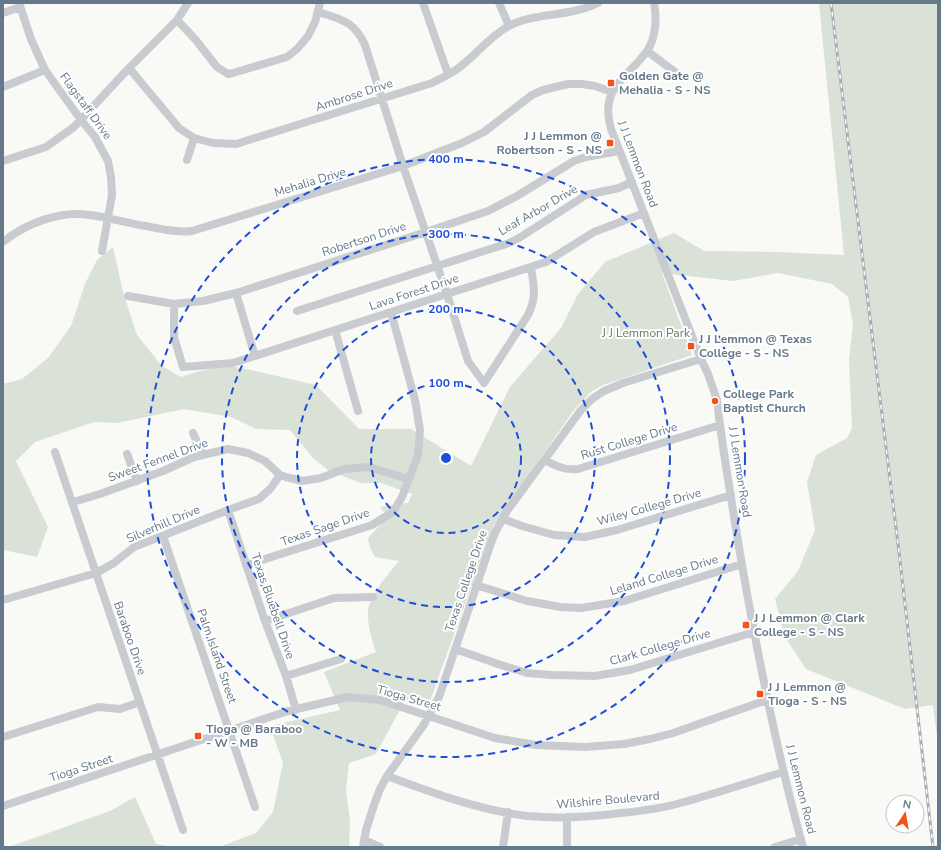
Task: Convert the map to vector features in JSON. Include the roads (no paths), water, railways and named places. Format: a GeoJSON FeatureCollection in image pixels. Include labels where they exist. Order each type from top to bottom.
{"type":"FeatureCollection","features":[{"type":"Feature","properties":{"kind":"street"},"geometry":{"type":"LineString","coordinates":[[3,161],[46,147],[74,128],[129,68],[177,20],[188,3]]}},
{"type":"Feature","properties":{"kind":"street"},"geometry":{"type":"LineString","coordinates":[[177,20],[196,39],[217,67],[228,74],[233,74],[287,57],[297,49],[308,36],[316,22],[320,3]]}},
{"type":"Feature","properties":{"kind":"street"},"geometry":{"type":"LineString","coordinates":[[423,3],[448,74]]}},
{"type":"Feature","properties":{"kind":"street"},"geometry":{"type":"LineString","coordinates":[[499,3],[509,26]]}},
{"type":"Feature","properties":{"kind":"street","name":"Ambrose Drive"},"geometry":{"type":"LineString","coordinates":[[129,68],[176,124],[194,138],[213,143],[236,144],[426,85],[461,66],[491,38],[509,26],[542,16],[576,12],[598,3]]}},
{"type":"Feature","properties":{"kind":"street"},"geometry":{"type":"LineString","coordinates":[[612,92],[619,81],[647,51],[652,42],[656,15],[654,3]]}},
{"type":"Feature","properties":{"kind":"street"},"geometry":{"type":"LineString","coordinates":[[3,13],[20,5]]}},
{"type":"Feature","properties":{"kind":"street","name":"Flagstaff Drive"},"geometry":{"type":"LineString","coordinates":[[20,5],[31,39],[45,70],[95,137],[108,161],[112,190],[102,251]]}},
{"type":"Feature","properties":{"kind":"street"},"geometry":{"type":"LineString","coordinates":[[319,12],[352,25],[359,33],[371,60],[403,166],[436,266],[447,294],[468,362],[484,382],[528,315],[533,304],[534,292],[531,267]]}},
{"type":"Feature","properties":{"kind":"street"},"geometry":{"type":"LineString","coordinates":[[647,51],[679,75]]}},
{"type":"Feature","properties":{"kind":"street"},"geometry":{"type":"LineString","coordinates":[[3,87],[45,70]]}},
{"type":"Feature","properties":{"kind":"street","name":"Mehalia Drive"},"geometry":{"type":"LineString","coordinates":[[3,242],[26,227],[58,216],[85,214],[172,231],[192,231],[403,166],[462,143],[484,132],[532,95],[543,90],[568,84],[582,84],[595,86],[612,92]]}},
{"type":"Feature","properties":{"kind":"street","name":"J J Lemmon Road"},"geometry":{"type":"LineString","coordinates":[[612,92],[608,104],[610,129],[717,400],[742,564],[767,700],[783,772],[802,843]]}},
{"type":"Feature","properties":{"kind":"street"},"geometry":{"type":"LineString","coordinates":[[187,160],[194,138]]}},
{"type":"Feature","properties":{"kind":"street","name":"Robertson Drive"},"geometry":{"type":"LineString","coordinates":[[128,296],[174,304],[203,301],[236,292],[426,232],[500,205],[574,161],[586,157],[619,152]]}},
{"type":"Feature","properties":{"kind":"street","name":"Leaf Arbor Drive"},"geometry":{"type":"LineString","coordinates":[[297,311],[520,238],[586,195],[619,188],[632,182]]}},
{"type":"Feature","properties":{"kind":"street","name":"Lava Forest Drive"},"geometry":{"type":"LineString","coordinates":[[174,304],[174,337],[183,367],[233,363],[546,262],[594,232],[644,214]]}},
{"type":"Feature","properties":{"kind":"street"},"geometry":{"type":"LineString","coordinates":[[236,292],[255,356]]}},
{"type":"Feature","properties":{"kind":"street","name":"Texas Sage Drive"},"geometry":{"type":"LineString","coordinates":[[246,565],[372,525],[393,512],[402,497],[418,455],[420,430],[415,400],[391,312]]}},
{"type":"Feature","properties":{"kind":"street"},"geometry":{"type":"LineString","coordinates":[[335,330],[358,411]]}},
{"type":"Feature","properties":{"kind":"street","name":"Texas College Drive"},"geometry":{"type":"LineString","coordinates":[[363,843],[374,805],[387,776],[416,736],[439,697],[476,585],[495,533],[503,519],[581,410],[597,395],[623,383],[701,359]]}},
{"type":"Feature","properties":{"kind":"street","name":"Rust College Drive"},"geometry":{"type":"LineString","coordinates":[[545,460],[560,468],[578,469],[720,425]]}},
{"type":"Feature","properties":{"kind":"street"},"geometry":{"type":"LineString","coordinates":[[193,434],[203,455]]}},
{"type":"Feature","properties":{"kind":"street","name":"Sweet Fennel Drive"},"geometry":{"type":"LineString","coordinates":[[73,502],[100,494],[194,457],[228,449],[248,453],[265,461],[280,474],[302,481],[321,478],[344,470],[368,467],[409,479]]}},
{"type":"Feature","properties":{"kind":"street","name":"Baraboo Drive"},"geometry":{"type":"LineString","coordinates":[[55,452],[183,830]]}},
{"type":"Feature","properties":{"kind":"street"},"geometry":{"type":"LineString","coordinates":[[127,454],[137,480]]}},
{"type":"Feature","properties":{"kind":"street","name":"Silverhill Drive"},"geometry":{"type":"LineString","coordinates":[[3,600],[96,573],[114,563],[134,547],[259,499],[271,488],[280,474]]}},
{"type":"Feature","properties":{"kind":"street","name":"Wiley College Drive"},"geometry":{"type":"LineString","coordinates":[[503,519],[554,535],[585,537],[617,530],[731,495]]}},
{"type":"Feature","properties":{"kind":"street","name":"Texas Bluebell Drive"},"geometry":{"type":"LineString","coordinates":[[228,510],[265,621],[286,676],[296,710]]}},
{"type":"Feature","properties":{"kind":"street","name":"Palm Island Street"},"geometry":{"type":"LineString","coordinates":[[164,536],[255,807]]}},
{"type":"Feature","properties":{"kind":"street","name":"Leland College Drive"},"geometry":{"type":"LineString","coordinates":[[476,585],[527,601],[561,607],[581,608],[624,601],[742,564]]}},
{"type":"Feature","properties":{"kind":"street"},"geometry":{"type":"LineString","coordinates":[[265,621],[334,598],[373,597]]}},
{"type":"Feature","properties":{"kind":"street","name":"Clark College Drive"},"geometry":{"type":"LineString","coordinates":[[454,649],[527,673],[595,676],[637,669],[754,632]]}},
{"type":"Feature","properties":{"kind":"street"},"geometry":{"type":"LineString","coordinates":[[286,676],[341,659]]}},
{"type":"Feature","properties":{"kind":"street","name":"Tioga Street"},"geometry":{"type":"LineString","coordinates":[[3,806],[296,710],[348,698],[380,700],[485,735],[510,741],[536,745],[599,747],[624,744],[673,733],[767,700]]}},
{"type":"Feature","properties":{"kind":"street"},"geometry":{"type":"LineString","coordinates":[[3,737],[98,707],[120,709],[140,702]]}},
{"type":"Feature","properties":{"kind":"street","name":"Wilshire Boulevard"},"geometry":{"type":"LineString","coordinates":[[387,776],[433,793],[472,805],[549,818],[609,814],[676,804],[783,772]]}},
{"type":"Feature","properties":{"kind":"street"},"geometry":{"type":"LineString","coordinates":[[503,847],[508,812]]}},
{"type":"Feature","properties":{"kind":"street"},"geometry":{"type":"LineString","coordinates":[[567,817],[567,847]]}},
{"type":"Feature","properties":{"kind":"street"},"geometry":{"type":"LineString","coordinates":[[363,843],[380,847]]}},
{"type":"Feature","properties":{"kind":"street"},"geometry":{"type":"LineString","coordinates":[[775,847],[802,843]]}},
{"type":"Feature","properties":{"kind":"railway"},"geometry":{"type":"LineString","coordinates":[[831,3],[899,552],[933,847]]}},
{"type":"Feature","properties":{"kind":"place","name":"Golden Gate @ Mehalia - S - NS"},"geometry":{"type":"Point","coordinates":[611,83]}},
{"type":"Feature","properties":{"kind":"place","name":"J J Lemmon @ Robertson - S - NS"},"geometry":{"type":"Point","coordinates":[610,143]}},
{"type":"Feature","properties":{"kind":"place","name":"J J Lemmon @ Texas College - S - NS"},"geometry":{"type":"Point","coordinates":[691,346]}},
{"type":"Feature","properties":{"kind":"place","name":"College Park Baptist Church"},"geometry":{"type":"Point","coordinates":[715,401]}},
{"type":"Feature","properties":{"kind":"place","name":"J J Lemmon @ Clark College - S - NS"},"geometry":{"type":"Point","coordinates":[746,625]}},
{"type":"Feature","properties":{"kind":"place","name":"J J Lemmon @ Tioga - S - NS"},"geometry":{"type":"Point","coordinates":[760,694]}},
{"type":"Feature","properties":{"kind":"place","name":"Tioga @ Baraboo - W - MB"},"geometry":{"type":"Point","coordinates":[198,736]}},
{"type":"Feature","properties":{"kind":"park label","name":"J J Lemmon Park"},"geometry":{"type":"Point","coordinates":[646,333]}}]}
